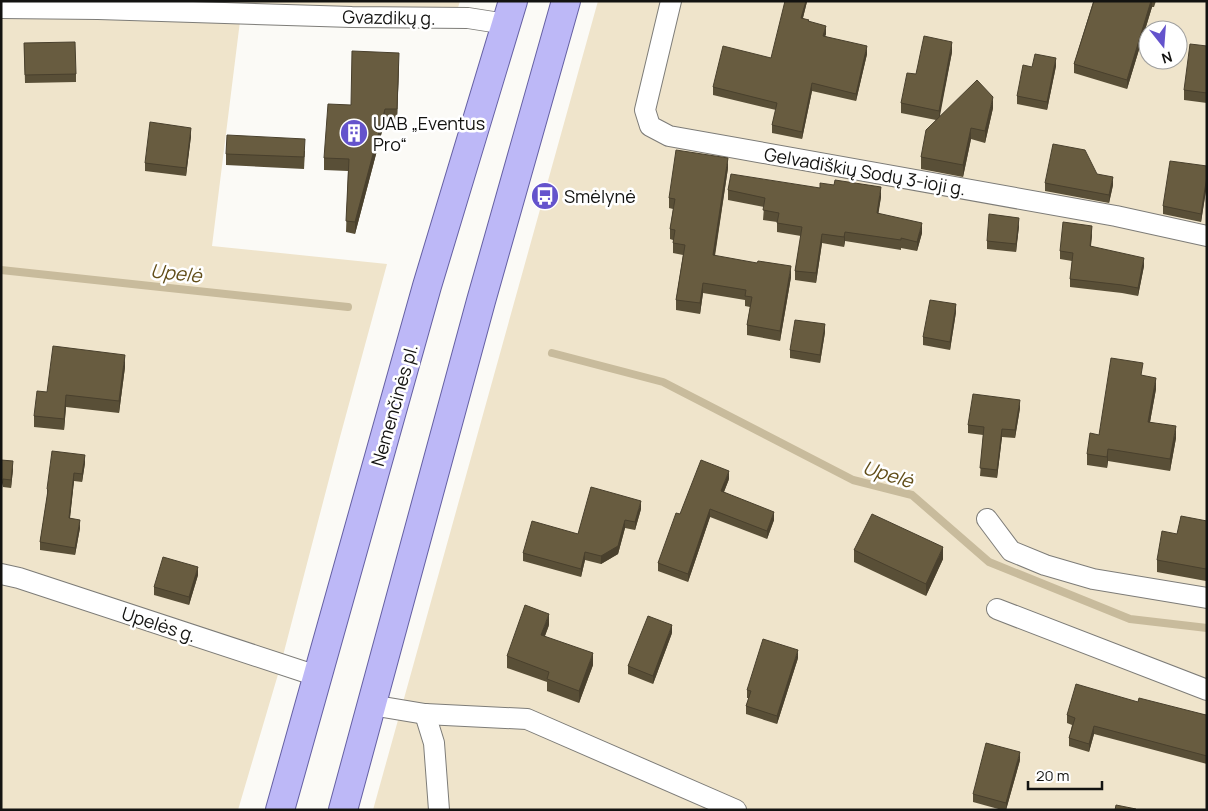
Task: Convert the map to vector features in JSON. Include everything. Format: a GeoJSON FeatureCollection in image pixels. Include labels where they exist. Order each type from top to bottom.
{"type":"FeatureCollection","features":[{"type":"Feature","properties":{"kind":"main road"},"geometry":{"type":"LineString","coordinates":[[343,810],[481,301],[566,1]]}},
{"type":"Feature","properties":{"kind":"main road","name":"Nemenčinės pl."},"geometry":{"type":"LineString","coordinates":[[280,810],[427,286],[509,12]]}},
{"type":"Feature","properties":{"kind":"street","name":"Gelvadiškių Sodų 3-ioji g."},"geometry":{"type":"LineString","coordinates":[[671,1],[644,110],[650,126],[669,136],[1116,216],[1207,236]]}},
{"type":"Feature","properties":{"kind":"street","name":"Gvazdikų g."},"geometry":{"type":"LineString","coordinates":[[1,8],[468,18],[509,12]]}},
{"type":"Feature","properties":{"kind":"street"},"geometry":{"type":"LineString","coordinates":[[987,519],[1011,550],[1045,565],[1093,579],[1207,598]]}},
{"type":"Feature","properties":{"kind":"street","name":"Upelės g."},"geometry":{"type":"LineString","coordinates":[[1,574],[28,581],[317,676]]}},
{"type":"Feature","properties":{"kind":"street"},"geometry":{"type":"LineString","coordinates":[[997,610],[1207,690]]}},
{"type":"Feature","properties":{"kind":"street"},"geometry":{"type":"LineString","coordinates":[[372,705],[425,714],[527,719],[736,810]]}},
{"type":"Feature","properties":{"kind":"street"},"geometry":{"type":"LineString","coordinates":[[425,714],[434,743],[439,810]]}},
{"type":"Feature","properties":{"kind":"shaded area"},"geometry":{"type":"Polygon","coordinates":[[[1,1],[460,1],[457,11],[242,5],[212,246],[387,264],[279,671],[238,810],[1,810],[1,1]]]}},
{"type":"Feature","properties":{"kind":"shaded area"},"geometry":{"type":"Polygon","coordinates":[[[598,1],[1207,1],[1207,810],[373,810],[598,1]]]}},
{"type":"Feature","properties":{"kind":"building"},"geometry":{"type":"Polygon","coordinates":[[[785,1],[806,1],[801,18],[826,26],[823,36],[867,46],[856,94],[812,83],[802,132],[772,125],[777,103],[713,87],[723,46],[771,58],[785,1]]]}},
{"type":"Feature","properties":{"kind":"building"},"geometry":{"type":"Polygon","coordinates":[[[1094,1],[1151,1],[1145,20],[1138,20],[1138,44],[1127,80],[1074,64],[1094,1]]]}},
{"type":"Feature","properties":{"kind":"building"},"geometry":{"type":"Polygon","coordinates":[[[924,36],[952,42],[939,111],[901,103],[907,73],[916,74],[924,36]]]}},
{"type":"Feature","properties":{"kind":"building"},"geometry":{"type":"Polygon","coordinates":[[[75,42],[76,74],[25,75],[24,43],[75,42]]]}},
{"type":"Feature","properties":{"kind":"building"},"geometry":{"type":"Polygon","coordinates":[[[1190,44],[1207,46],[1207,93],[1184,90],[1190,44]]]}},
{"type":"Feature","properties":{"kind":"building","name":"UAB „Eventus Pro“"},"geometry":{"type":"Polygon","coordinates":[[[352,51],[399,53],[397,109],[385,109],[355,222],[346,221],[349,159],[324,158],[328,104],[351,105],[352,51]]]}},
{"type":"Feature","properties":{"kind":"building"},"geometry":{"type":"Polygon","coordinates":[[[1035,54],[1056,58],[1047,102],[1017,96],[1023,65],[1032,67],[1035,54]]]}},
{"type":"Feature","properties":{"kind":"building"},"geometry":{"type":"Polygon","coordinates":[[[977,80],[993,97],[985,131],[971,128],[963,165],[921,157],[926,130],[977,80]]]}},
{"type":"Feature","properties":{"kind":"building"},"geometry":{"type":"Polygon","coordinates":[[[150,122],[191,128],[186,168],[145,163],[150,122]]]}},
{"type":"Feature","properties":{"kind":"building"},"geometry":{"type":"Polygon","coordinates":[[[227,135],[305,139],[304,157],[226,154],[227,135]]]}},
{"type":"Feature","properties":{"kind":"building"},"geometry":{"type":"Polygon","coordinates":[[[1053,144],[1085,150],[1097,174],[1113,177],[1109,195],[1045,183],[1053,144]]]}},
{"type":"Feature","properties":{"kind":"building"},"geometry":{"type":"Polygon","coordinates":[[[676,150],[728,158],[713,255],[757,263],[758,261],[791,266],[780,331],[747,325],[752,297],[745,296],[746,290],[703,283],[700,303],[676,300],[685,245],[673,243],[675,230],[670,229],[675,199],[669,198],[676,150]]]}},
{"type":"Feature","properties":{"kind":"building"},"geometry":{"type":"Polygon","coordinates":[[[1170,161],[1207,166],[1201,214],[1163,206],[1170,161]]]}},
{"type":"Feature","properties":{"kind":"building"},"geometry":{"type":"Polygon","coordinates":[[[731,174],[820,188],[820,183],[834,185],[835,180],[881,187],[877,213],[922,223],[917,242],[901,238],[901,240],[845,232],[844,237],[822,234],[816,273],[795,271],[802,227],[777,223],[779,213],[763,210],[765,198],[728,190],[731,174]]]}},
{"type":"Feature","properties":{"kind":"building"},"geometry":{"type":"Polygon","coordinates":[[[989,214],[1019,218],[1016,244],[987,241],[989,214]]]}},
{"type":"Feature","properties":{"kind":"building"},"geometry":{"type":"Polygon","coordinates":[[[1063,222],[1092,226],[1090,246],[1144,258],[1138,288],[1070,279],[1073,253],[1060,251],[1063,222]]]}},
{"type":"Feature","properties":{"kind":"building"},"geometry":{"type":"Polygon","coordinates":[[[930,300],[956,304],[950,342],[923,337],[930,300]]]}},
{"type":"Feature","properties":{"kind":"building"},"geometry":{"type":"Polygon","coordinates":[[[795,320],[825,324],[820,355],[790,350],[795,320]]]}},
{"type":"Feature","properties":{"kind":"building"},"geometry":{"type":"Polygon","coordinates":[[[53,346],[125,355],[119,401],[66,395],[64,419],[34,416],[37,391],[47,392],[53,346]]]}},
{"type":"Feature","properties":{"kind":"building"},"geometry":{"type":"Polygon","coordinates":[[[1111,358],[1143,363],[1141,375],[1156,378],[1148,422],[1176,426],[1170,459],[1108,449],[1107,457],[1087,454],[1090,433],[1099,435],[1111,358]]]}},
{"type":"Feature","properties":{"kind":"building"},"geometry":{"type":"Polygon","coordinates":[[[973,394],[1020,400],[1015,430],[1002,429],[997,470],[980,468],[984,427],[968,425],[973,394]]]}},
{"type":"Feature","properties":{"kind":"building"},"geometry":{"type":"Polygon","coordinates":[[[52,451],[85,455],[82,474],[74,473],[69,518],[80,520],[75,548],[40,542],[52,451]]]}},
{"type":"Feature","properties":{"kind":"building"},"geometry":{"type":"Polygon","coordinates":[[[1,460],[13,461],[11,480],[3,479],[1,492],[1,460]]]}},
{"type":"Feature","properties":{"kind":"building"},"geometry":{"type":"Polygon","coordinates":[[[701,460],[729,471],[721,491],[774,512],[767,531],[710,509],[688,574],[658,563],[676,513],[680,514],[701,460]]]}},
{"type":"Feature","properties":{"kind":"building"},"geometry":{"type":"Polygon","coordinates":[[[591,487],[641,501],[635,522],[625,520],[618,546],[601,556],[585,552],[581,569],[523,553],[532,521],[578,534],[591,487]]]}},
{"type":"Feature","properties":{"kind":"building"},"geometry":{"type":"Polygon","coordinates":[[[872,514],[943,547],[926,584],[854,550],[872,514]]]}},
{"type":"Feature","properties":{"kind":"building"},"geometry":{"type":"Polygon","coordinates":[[[1181,516],[1207,521],[1206,569],[1157,560],[1162,531],[1177,534],[1181,516]]]}},
{"type":"Feature","properties":{"kind":"building"},"geometry":{"type":"Polygon","coordinates":[[[163,557],[198,567],[189,597],[154,587],[163,557]]]}},
{"type":"Feature","properties":{"kind":"building"},"geometry":{"type":"Polygon","coordinates":[[[525,605],[549,614],[541,635],[593,653],[579,691],[547,679],[549,672],[507,656],[525,605]]]}},
{"type":"Feature","properties":{"kind":"building"},"geometry":{"type":"Polygon","coordinates":[[[648,616],[672,625],[653,676],[628,666],[648,616]]]}},
{"type":"Feature","properties":{"kind":"building"},"geometry":{"type":"Polygon","coordinates":[[[763,639],[798,650],[777,716],[746,706],[751,691],[747,690],[763,639]]]}},
{"type":"Feature","properties":{"kind":"building"},"geometry":{"type":"Polygon","coordinates":[[[1076,684],[1138,702],[1139,698],[1206,715],[1207,713],[1207,756],[1094,726],[1089,744],[1069,738],[1075,718],[1067,715],[1076,684]]]}},
{"type":"Feature","properties":{"kind":"building"},"geometry":{"type":"Polygon","coordinates":[[[986,743],[1020,752],[1006,803],[973,794],[986,743]]]}},
{"type":"Feature","properties":{"kind":"building"},"geometry":{"type":"Polygon","coordinates":[[[1116,805],[1136,809],[1136,810],[1115,810],[1116,805]]]}},
{"type":"Feature","properties":{"kind":"waterway","name":"Upelė"},"geometry":{"type":"LineString","coordinates":[[1,270],[348,307]]}},
{"type":"Feature","properties":{"kind":"waterway","name":"Upelė"},"geometry":{"type":"LineString","coordinates":[[552,353],[663,382],[853,480],[912,495],[989,562],[1130,619],[1207,628]]}},
{"type":"Feature","properties":{"kind":"place","name":"UAB „Eventus Pro“"},"geometry":{"type":"Point","coordinates":[354,133]}},
{"type":"Feature","properties":{"kind":"place","name":"Smėlynė"},"geometry":{"type":"Point","coordinates":[545,196]}}]}
